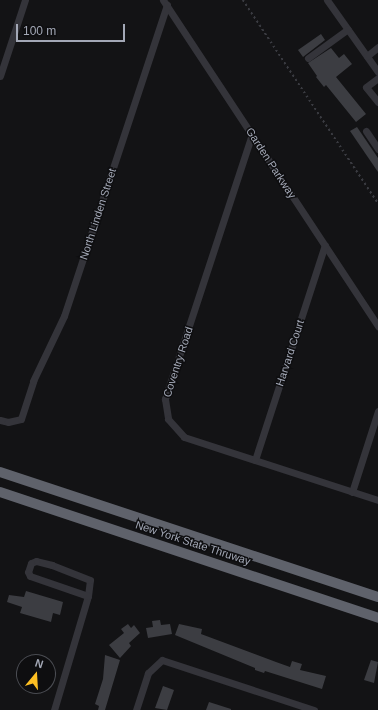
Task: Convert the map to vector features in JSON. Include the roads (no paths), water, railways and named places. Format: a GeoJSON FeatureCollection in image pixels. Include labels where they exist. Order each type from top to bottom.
{"type":"FeatureCollection","features":[{"type":"Feature","properties":{"kind":"highway","name":"New York State Thruway"},"geometry":{"type":"LineString","coordinates":[[0,472],[378,597]]}},
{"type":"Feature","properties":{"kind":"highway","name":"New York State Thruway"},"geometry":{"type":"LineString","coordinates":[[0,492],[378,618]]}},
{"type":"Feature","properties":{"kind":"street"},"geometry":{"type":"LineString","coordinates":[[0,76],[25,0]]}},
{"type":"Feature","properties":{"kind":"street"},"geometry":{"type":"LineString","coordinates":[[327,0],[378,72]]}},
{"type":"Feature","properties":{"kind":"street","name":"Garden Parkway"},"geometry":{"type":"LineString","coordinates":[[165,3],[378,326]]}},
{"type":"Feature","properties":{"kind":"street","name":"North Linden Street"},"geometry":{"type":"LineString","coordinates":[[0,420],[8,422],[20,419],[33,381],[64,316],[165,3]]}},
{"type":"Feature","properties":{"kind":"street"},"geometry":{"type":"LineString","coordinates":[[308,58],[348,29]]}},
{"type":"Feature","properties":{"kind":"street"},"geometry":{"type":"LineString","coordinates":[[367,56],[378,47]]}},
{"type":"Feature","properties":{"kind":"street"},"geometry":{"type":"LineString","coordinates":[[378,78],[366,86],[378,102]]}},
{"type":"Feature","properties":{"kind":"street"},"geometry":{"type":"LineString","coordinates":[[366,131],[378,149]]}},
{"type":"Feature","properties":{"kind":"street","name":"Coventry Road"},"geometry":{"type":"LineString","coordinates":[[252,134],[165,405],[171,426],[184,437],[378,500]]}},
{"type":"Feature","properties":{"kind":"street","name":"Harvard Court"},"geometry":{"type":"LineString","coordinates":[[255,460],[325,245]]}},
{"type":"Feature","properties":{"kind":"street"},"geometry":{"type":"LineString","coordinates":[[352,492],[378,411]]}},
{"type":"Feature","properties":{"kind":"street"},"geometry":{"type":"LineString","coordinates":[[54,710],[88,596],[90,580],[86,577],[36,561],[31,563],[28,572],[30,576],[88,596]]}},
{"type":"Feature","properties":{"kind":"street"},"geometry":{"type":"LineString","coordinates":[[136,710],[148,673],[162,660],[314,710]]}}]}
